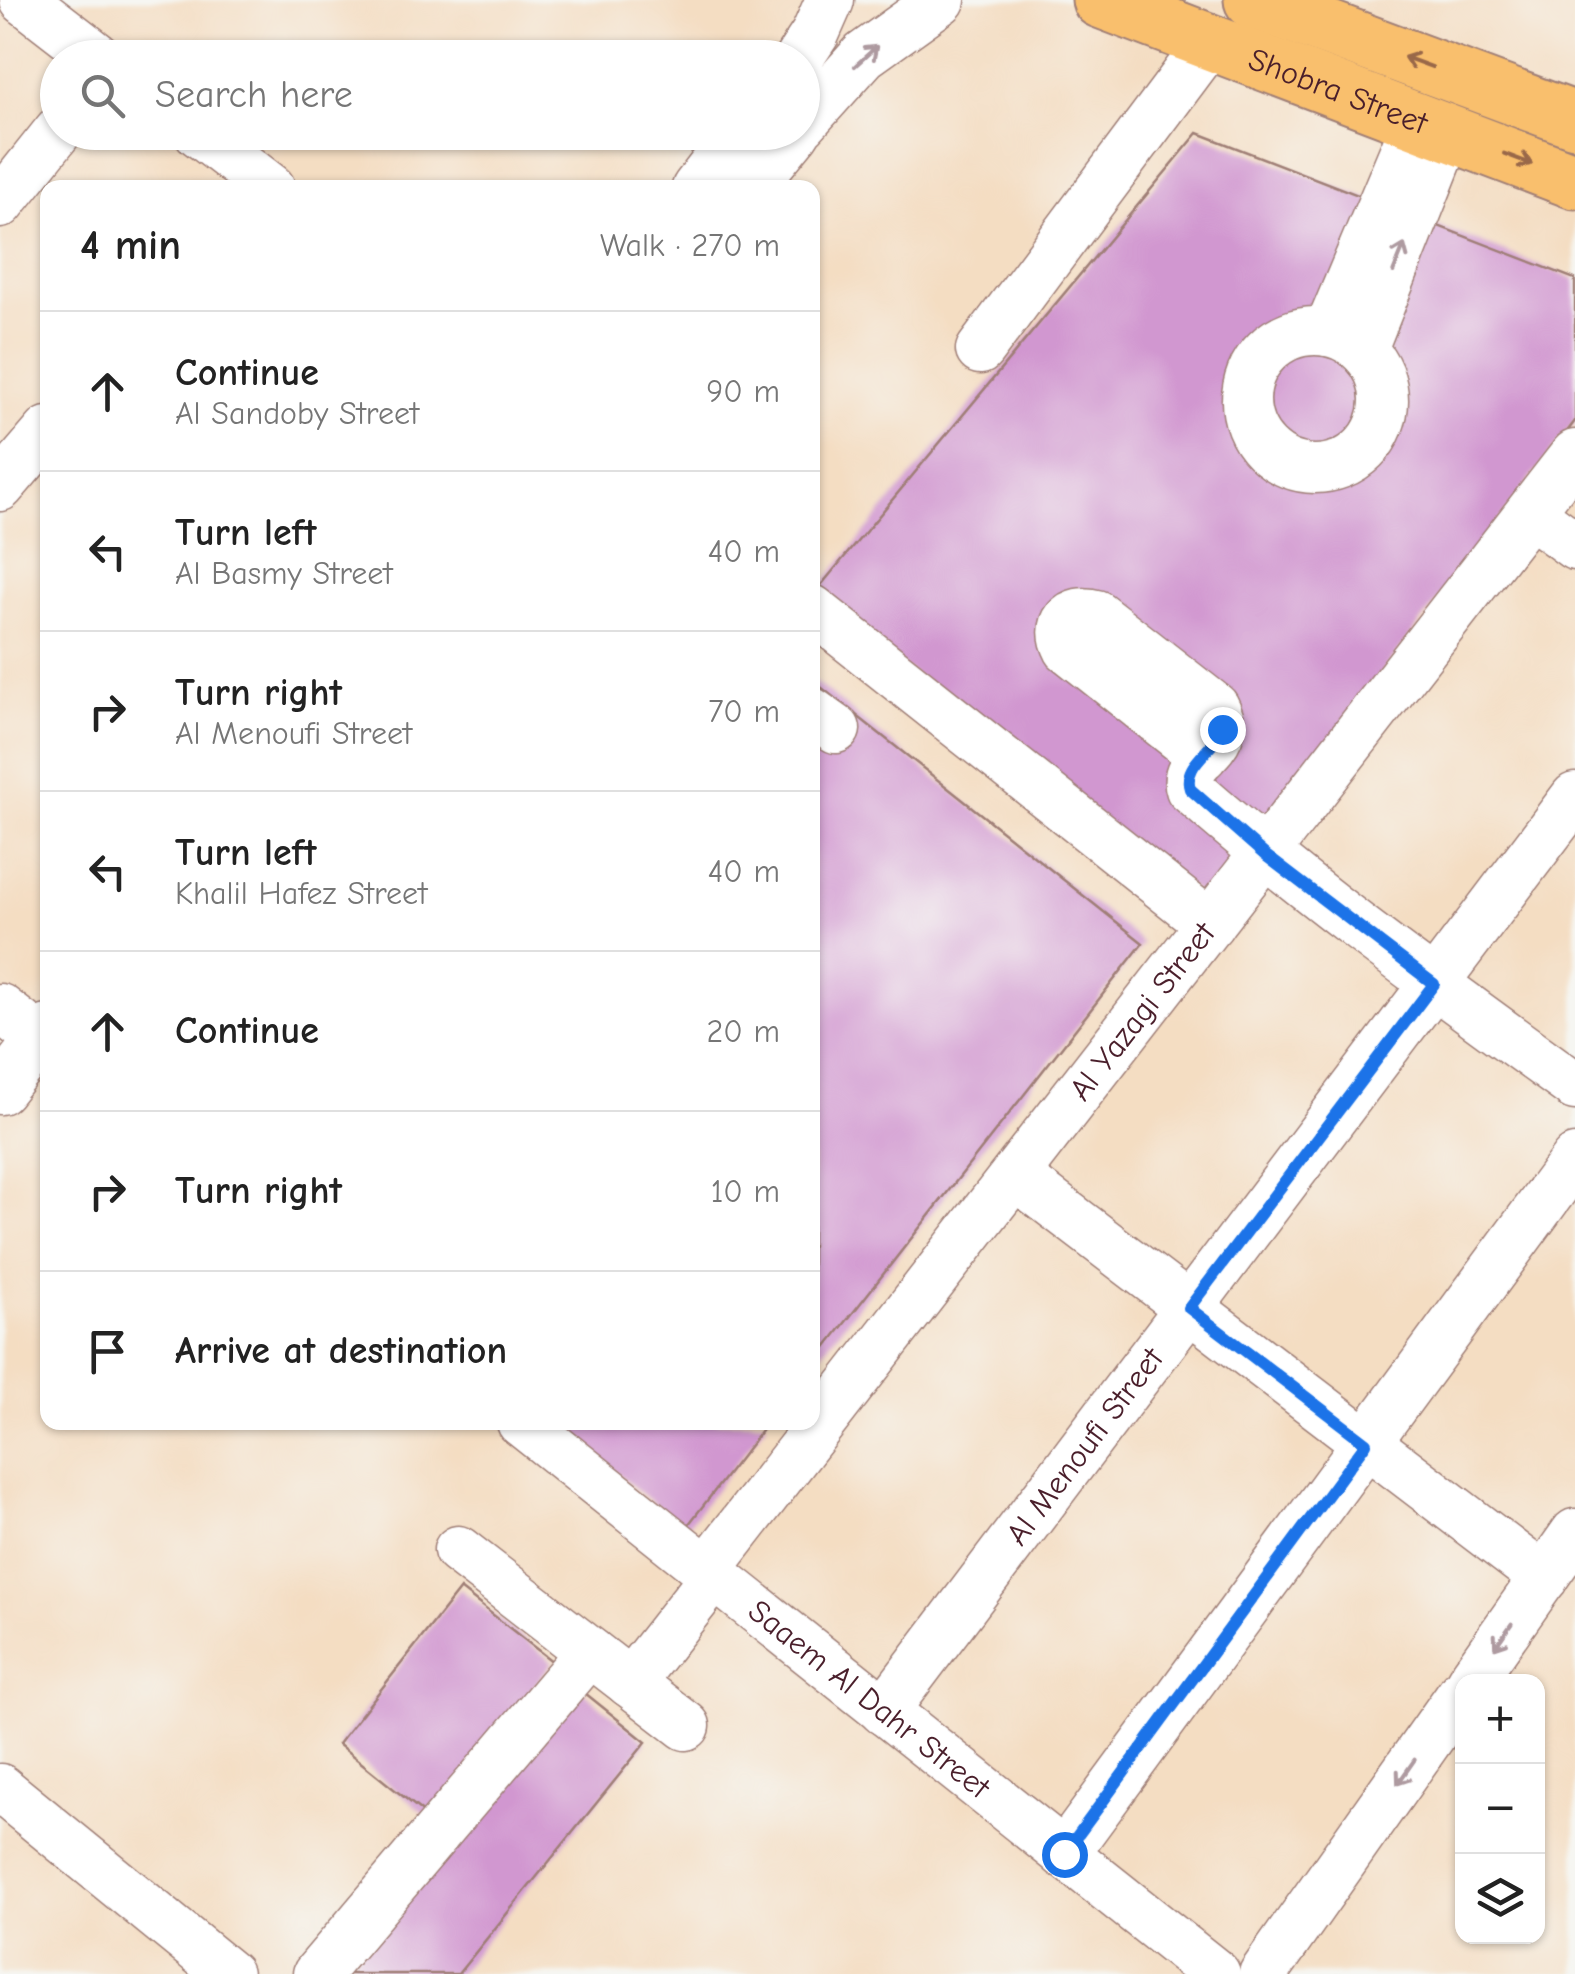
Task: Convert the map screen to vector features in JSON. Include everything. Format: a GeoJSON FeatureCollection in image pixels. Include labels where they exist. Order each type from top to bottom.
{"type":"FeatureCollection","features":[{"type":"Feature","properties":{"kind":"main road","name":"Shobra Street"},"geometry":{"type":"LineString","coordinates":[[1100,0],[1575,181]]}},
{"type":"Feature","properties":{"kind":"main road","name":"Shobra Street"},"geometry":{"type":"LineString","coordinates":[[1252,0],[1575,120]]}},
{"type":"Feature","properties":{"kind":"street"},"geometry":{"type":"LineString","coordinates":[[24,0],[75,40]]}},
{"type":"Feature","properties":{"kind":"street"},"geometry":{"type":"LineString","coordinates":[[811,40],[830,0]]}},
{"type":"Feature","properties":{"kind":"street"},"geometry":{"type":"LineString","coordinates":[[820,104],[864,55],[941,0]]}},
{"type":"Feature","properties":{"kind":"street"},"geometry":{"type":"LineString","coordinates":[[980,350],[1211,41]]}},
{"type":"Feature","properties":{"kind":"street"},"geometry":{"type":"LineString","coordinates":[[1346,341],[1433,126]]}},
{"type":"Feature","properties":{"kind":"street"},"geometry":{"type":"LineString","coordinates":[[0,204],[43,150]]}},
{"type":"Feature","properties":{"kind":"street"},"geometry":{"type":"LineString","coordinates":[[219,150],[253,180]]}},
{"type":"Feature","properties":{"kind":"street"},"geometry":{"type":"LineString","coordinates":[[702,180],[726,150]]}},
{"type":"Feature","properties":{"kind":"street"},"geometry":{"type":"LineString","coordinates":[[757,180],[781,150]]}},
{"type":"Feature","properties":{"kind":"street"},"geometry":{"type":"LineString","coordinates":[[0,487],[40,440]]}},
{"type":"Feature","properties":{"kind":"street","name":"Al Yazagi Street"},"geometry":{"type":"LineString","coordinates":[[820,1429],[1575,454]]}},
{"type":"Feature","properties":{"kind":"street"},"geometry":{"type":"LineString","coordinates":[[1530,513],[1575,546]]}},
{"type":"Feature","properties":{"kind":"street"},"geometry":{"type":"LineString","coordinates":[[820,615],[1210,924]]}},
{"type":"Feature","properties":{"kind":"street"},"geometry":{"type":"LineString","coordinates":[[1202,756],[1190,770],[1190,789],[1265,855],[1575,1086]]}},
{"type":"Feature","properties":{"kind":"street","name":"Al Menoufi Street"},"geometry":{"type":"LineString","coordinates":[[884,1710],[1575,797]]}},
{"type":"Feature","properties":{"kind":"street"},"geometry":{"type":"LineString","coordinates":[[0,1008],[40,1035]]}},
{"type":"Feature","properties":{"kind":"street"},"geometry":{"type":"LineString","coordinates":[[0,1090],[40,1044]]}},
{"type":"Feature","properties":{"kind":"street"},"geometry":{"type":"LineString","coordinates":[[1064,1854],[1575,1159]]}},
{"type":"Feature","properties":{"kind":"street"},"geometry":{"type":"LineString","coordinates":[[1015,1175],[1544,1578]]}},
{"type":"Feature","properties":{"kind":"street","name":"Saaem Al Dahr Street"},"geometry":{"type":"LineString","coordinates":[[532,1430],[1216,1974]]}},
{"type":"Feature","properties":{"kind":"street","name":"Al Yazagi Street"},"geometry":{"type":"LineString","coordinates":[[630,1683],[820,1430]]}},
{"type":"Feature","properties":{"kind":"street"},"geometry":{"type":"LineString","coordinates":[[1476,1674],[1575,1533]]}},
{"type":"Feature","properties":{"kind":"street"},"geometry":{"type":"LineString","coordinates":[[458,1550],[686,1726]]}},
{"type":"Feature","properties":{"kind":"street"},"geometry":{"type":"LineString","coordinates":[[317,1974],[590,1652]]}},
{"type":"Feature","properties":{"kind":"street"},"geometry":{"type":"LineString","coordinates":[[1263,1974],[1455,1702]]}},
{"type":"Feature","properties":{"kind":"street"},"geometry":{"type":"LineString","coordinates":[[0,1788],[228,1974]]}},
{"type":"Feature","properties":{"kind":"building"},"geometry":{"type":"Polygon","coordinates":[[[1198,133],[1575,279],[1575,421],[1208,901],[820,602],[820,586],[1198,133]]]}},
{"type":"Feature","properties":{"kind":"building"},"geometry":{"type":"Polygon","coordinates":[[[820,686],[1143,943],[820,1355],[820,686]]]}},
{"type":"Feature","properties":{"kind":"building"},"geometry":{"type":"Polygon","coordinates":[[[564,1430],[762,1430],[685,1529],[564,1430]]]}},
{"type":"Feature","properties":{"kind":"building"},"geometry":{"type":"Polygon","coordinates":[[[460,1589],[553,1662],[430,1818],[338,1744],[460,1589]]]}},
{"type":"Feature","properties":{"kind":"building"},"geometry":{"type":"Polygon","coordinates":[[[575,1685],[646,1742],[458,1974],[342,1974],[575,1685]]]}},
{"type":"Feature","properties":{"kind":"route"},"geometry":{"type":"LineString","coordinates":[[1064,1854],[1366,1443],[1189,1308],[1434,984],[1265,855],[1190,789],[1190,770],[1222,729]]}}]}
